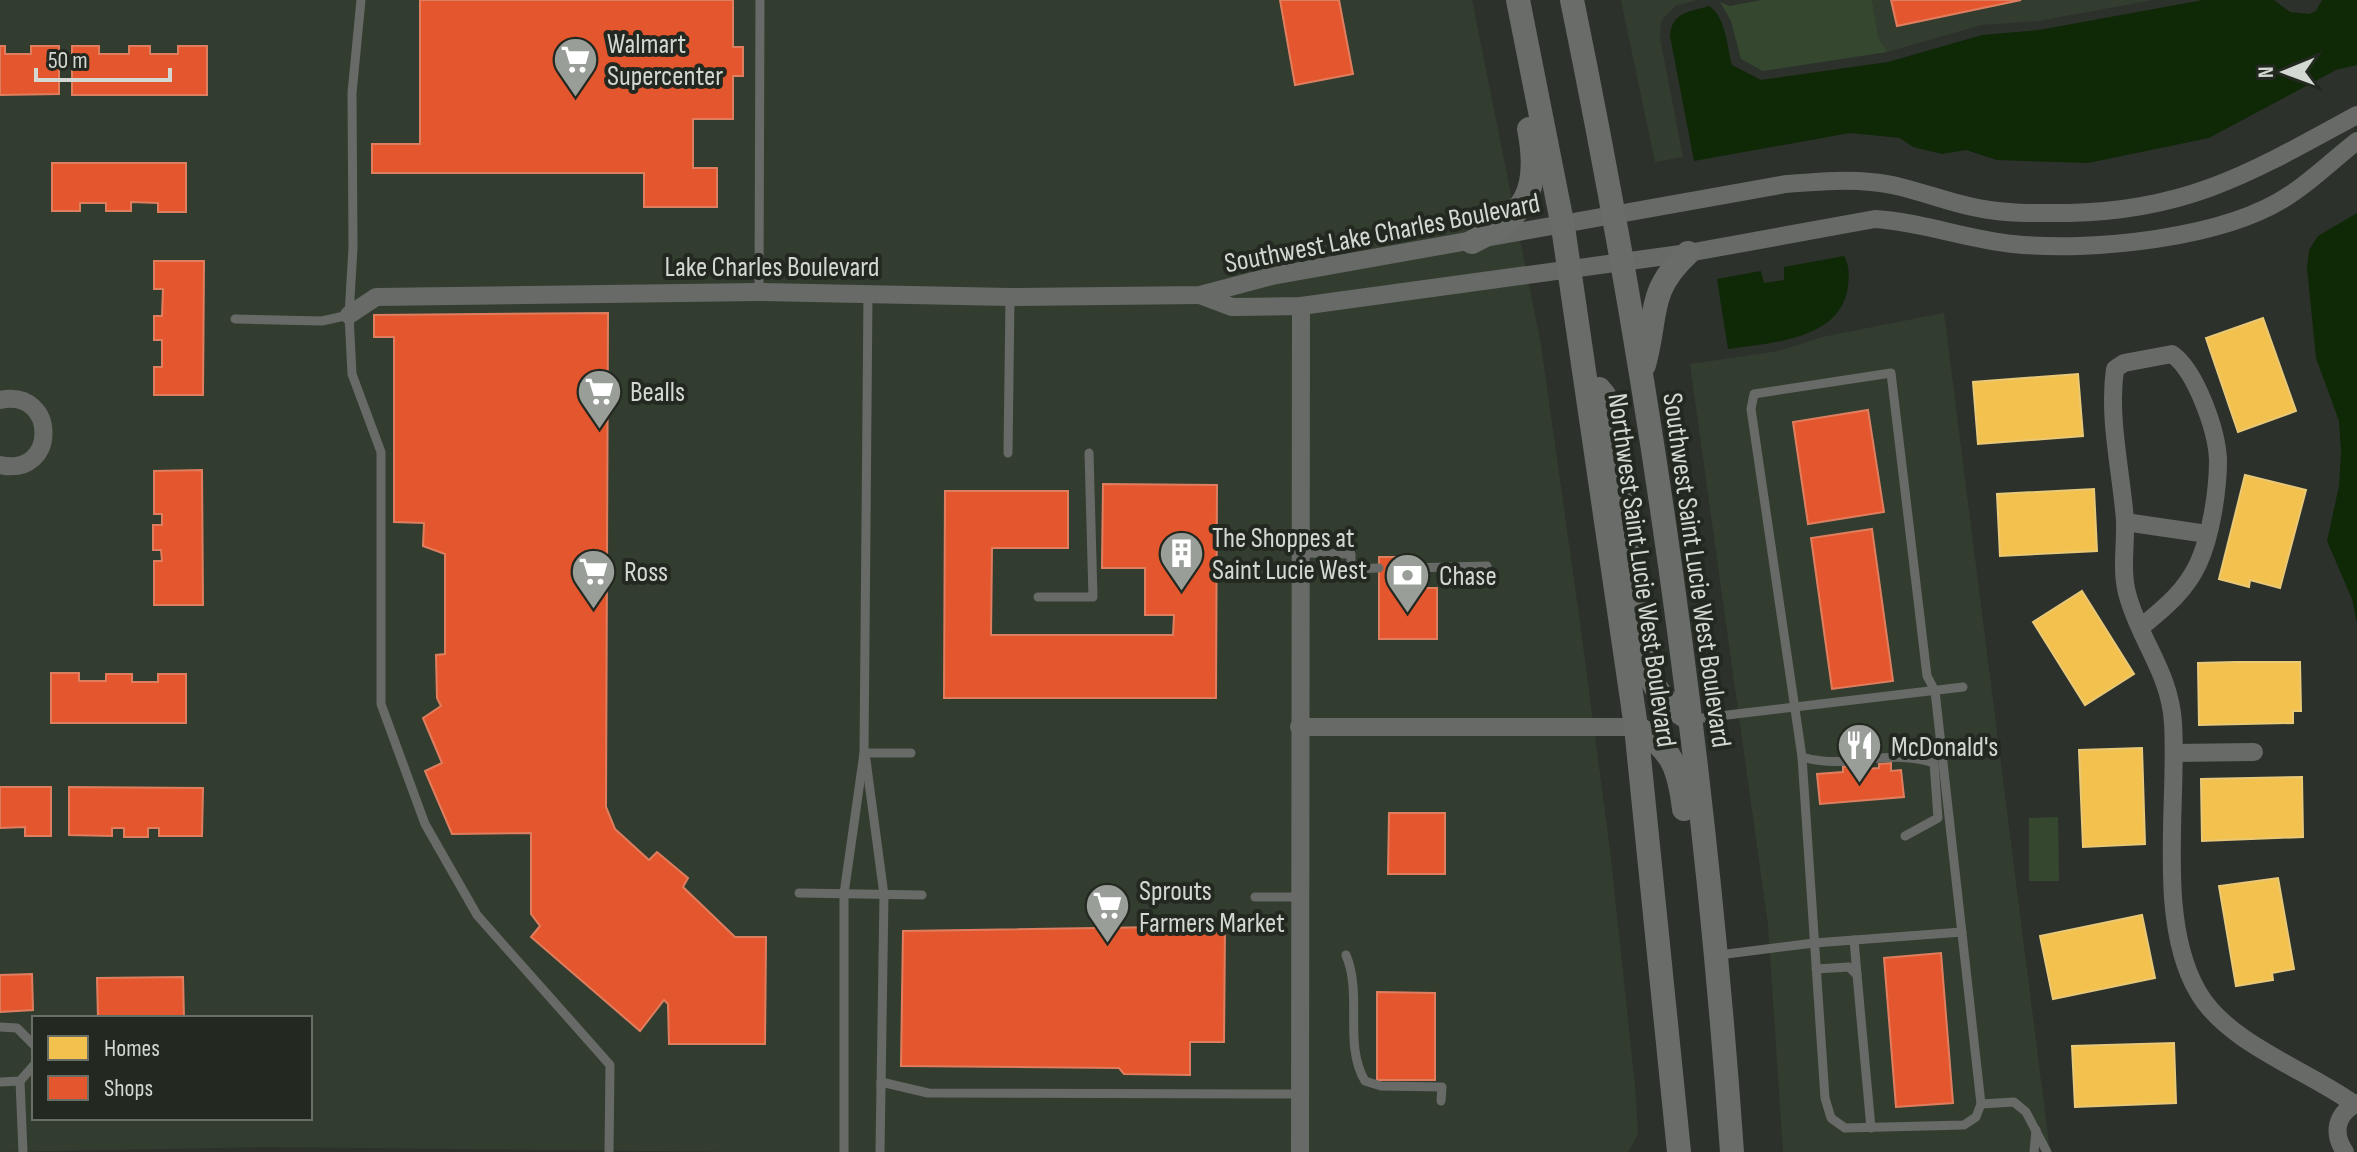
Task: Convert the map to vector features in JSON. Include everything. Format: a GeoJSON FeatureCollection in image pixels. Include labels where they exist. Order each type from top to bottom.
{"type":"FeatureCollection","features":[{"type":"Feature","properties":{"kind":"main road","name":"Northwest Saint Lucie West Boulevard"},"geometry":{"type":"LineString","coordinates":[[1515,0],[1570,269],[1636,727],[1679,1152]]}},
{"type":"Feature","properties":{"kind":"main road"},"geometry":{"type":"LineString","coordinates":[[1472,242],[1500,229],[1519,213],[1532,172],[1533,145],[1512,34],[1515,0]]}},
{"type":"Feature","properties":{"kind":"main road","name":"Southwest Saint Lucie West Boulevard"},"geometry":{"type":"LineString","coordinates":[[1572,0],[1623,263],[1690,719],[1732,1152]]}},
{"type":"Feature","properties":{"kind":"main road"},"geometry":{"type":"LineString","coordinates":[[1641,379],[1656,295],[1666,273],[1688,253]]}},
{"type":"Feature","properties":{"kind":"main road"},"geometry":{"type":"LineString","coordinates":[[1585,372],[1604,395],[1649,680],[1662,700],[1690,719]]}},
{"type":"Feature","properties":{"kind":"main road"},"geometry":{"type":"LineString","coordinates":[[1636,727],[1660,742],[1677,769],[1708,1036],[1726,1071]]}},
{"type":"Feature","properties":{"kind":"street","name":"Southwest Lake Charles Boulevard"},"geometry":{"type":"LineString","coordinates":[[1200,295],[1272,276],[1563,227],[1786,184],[1873,182],[1983,209],[2030,213],[2139,209],[2187,198],[2254,170],[2357,115]]}},
{"type":"Feature","properties":{"kind":"street","name":"Southwest Lake Charles Boulevard"},"geometry":{"type":"LineString","coordinates":[[1200,295],[1232,307],[1301,306],[1623,263],[1875,219],[1904,221],[2012,244],[2061,247],[2194,232],[2234,220],[2289,196],[2357,141]]}},
{"type":"Feature","properties":{"kind":"street","name":"Lake Charles Boulevard"},"geometry":{"type":"LineString","coordinates":[[349,315],[376,297],[759,292],[1010,297],[1200,295]]}},
{"type":"Feature","properties":{"kind":"street"},"geometry":{"type":"LineString","coordinates":[[1300,1152],[1301,306]]}},
{"type":"Feature","properties":{"kind":"street"},"geometry":{"type":"LineString","coordinates":[[2140,628],[2175,600],[2198,564],[2207,534],[2218,458],[2203,400],[2183,362],[2172,354],[2124,363],[2115,369],[2112,391],[2125,522],[2126,591],[2140,628],[2155,654],[2170,694],[2174,753],[2175,908],[2183,963],[2199,994],[2217,1019],[2356,1104],[2341,1116],[2337,1133],[2327,1152]]}},
{"type":"Feature","properties":{"kind":"street"},"geometry":{"type":"LineString","coordinates":[[0,400],[18,399],[31,406],[42,419],[44,431],[41,448],[30,461],[19,466],[0,465]]}},
{"type":"Feature","properties":{"kind":"street"},"geometry":{"type":"LineString","coordinates":[[2125,522],[2207,534]]}},
{"type":"Feature","properties":{"kind":"street"},"geometry":{"type":"LineString","coordinates":[[1299,727],[1636,727]]}},
{"type":"Feature","properties":{"kind":"street"},"geometry":{"type":"LineString","coordinates":[[2174,753],[2254,752]]}},
{"type":"Feature","properties":{"kind":"street"},"geometry":{"type":"LineString","coordinates":[[2337,1133],[2345,1152]]}},
{"type":"Feature","properties":{"kind":"lane"},"geometry":{"type":"LineString","coordinates":[[361,0],[352,93],[353,248],[349,315],[352,374],[381,452],[381,704],[425,824],[477,915],[610,1065],[609,1152]]}},
{"type":"Feature","properties":{"kind":"lane"},"geometry":{"type":"LineString","coordinates":[[759,292],[760,0]]}},
{"type":"Feature","properties":{"kind":"lane"},"geometry":{"type":"LineString","coordinates":[[844,1152],[844,894],[864,753],[868,293]]}},
{"type":"Feature","properties":{"kind":"lane"},"geometry":{"type":"LineString","coordinates":[[1008,453],[1010,297]]}},
{"type":"Feature","properties":{"kind":"lane"},"geometry":{"type":"LineString","coordinates":[[235,319],[322,321],[349,315]]}},
{"type":"Feature","properties":{"kind":"lane"},"geometry":{"type":"LineString","coordinates":[[1891,373],[1927,676],[1935,691],[1981,1104],[1976,1117],[1964,1125],[1845,1128],[1831,1118],[1825,1098],[1802,757],[1796,709],[1751,409],[1754,394],[1891,373]]}},
{"type":"Feature","properties":{"kind":"lane"},"geometry":{"type":"LineString","coordinates":[[1038,597],[1093,597],[1089,453]]}},
{"type":"Feature","properties":{"kind":"lane"},"geometry":{"type":"LineString","coordinates":[[1300,553],[1351,554],[1351,569],[1379,568]]}},
{"type":"Feature","properties":{"kind":"lane"},"geometry":{"type":"LineString","coordinates":[[1410,568],[1487,566]]}},
{"type":"Feature","properties":{"kind":"lane"},"geometry":{"type":"LineString","coordinates":[[1690,719],[1796,709],[1963,687]]}},
{"type":"Feature","properties":{"kind":"lane"},"geometry":{"type":"LineString","coordinates":[[864,753],[911,753]]}},
{"type":"Feature","properties":{"kind":"lane"},"geometry":{"type":"LineString","coordinates":[[864,753],[873,792],[884,895],[880,1152]]}},
{"type":"Feature","properties":{"kind":"lane"},"geometry":{"type":"LineString","coordinates":[[1802,757],[1827,764],[1907,754],[1934,763],[1938,818],[1905,836]]}},
{"type":"Feature","properties":{"kind":"lane"},"geometry":{"type":"LineString","coordinates":[[799,893],[922,895]]}},
{"type":"Feature","properties":{"kind":"lane"},"geometry":{"type":"LineString","coordinates":[[1255,897],[1299,897]]}},
{"type":"Feature","properties":{"kind":"lane"},"geometry":{"type":"LineString","coordinates":[[1714,955],[1814,943],[1962,932]]}},
{"type":"Feature","properties":{"kind":"lane"},"geometry":{"type":"LineString","coordinates":[[1854,940],[1871,1128]]}},
{"type":"Feature","properties":{"kind":"lane"},"geometry":{"type":"LineString","coordinates":[[1346,955],[1354,974],[1356,1066],[1365,1081],[1381,1086],[1442,1087],[1441,1101]]}},
{"type":"Feature","properties":{"kind":"lane"},"geometry":{"type":"LineString","coordinates":[[1816,969],[1849,967],[1857,975]]}},
{"type":"Feature","properties":{"kind":"lane"},"geometry":{"type":"LineString","coordinates":[[0,1027],[17,1028],[32,1043]]}},
{"type":"Feature","properties":{"kind":"lane"},"geometry":{"type":"LineString","coordinates":[[23,1152],[20,1081],[32,1067]]}},
{"type":"Feature","properties":{"kind":"lane"},"geometry":{"type":"LineString","coordinates":[[0,1082],[20,1081]]}},
{"type":"Feature","properties":{"kind":"lane"},"geometry":{"type":"LineString","coordinates":[[881,1084],[928,1093],[1299,1094]]}},
{"type":"Feature","properties":{"kind":"lane"},"geometry":{"type":"LineString","coordinates":[[1981,1104],[2014,1102],[2036,1127],[2047,1152]]}},
{"type":"Feature","properties":{"kind":"lane"},"geometry":{"type":"LineString","coordinates":[[2034,1152],[2036,1127]]}},
{"type":"Feature","properties":{"kind":"shaded area"},"geometry":{"type":"Polygon","coordinates":[[[0,0],[1472,0],[1541,345],[1580,623],[1610,850],[1635,1086],[1638,1134],[1628,1152],[739,1152],[263,1147],[0,1152],[0,0]]]}},
{"type":"Feature","properties":{"kind":"shaded area"},"geometry":{"type":"Polygon","coordinates":[[[1621,0],[1697,0],[1675,6],[1661,21],[1660,38],[1683,157],[1655,162],[1621,0]]]}},
{"type":"Feature","properties":{"kind":"shaded area"},"geometry":{"type":"Polygon","coordinates":[[[1761,0],[1872,0],[1878,37],[1887,52],[1763,71],[1741,59],[1731,21],[1720,2],[1730,6],[1761,0]]]}},
{"type":"Feature","properties":{"kind":"shaded area"},"geometry":{"type":"Polygon","coordinates":[[[1872,0],[2153,0],[2038,21],[1981,25],[1887,52],[1878,37],[1872,0]]]}},
{"type":"Feature","properties":{"kind":"shaded area"},"geometry":{"type":"Polygon","coordinates":[[[2203,0],[2274,0],[2290,12],[2309,14],[2316,11],[2322,0],[2357,0],[2357,65],[2336,70],[2209,138],[2088,163],[1997,160],[1966,150],[1942,154],[1913,147],[1900,138],[1850,133],[1694,161],[1670,36],[1678,18],[1709,6],[1719,17],[1732,65],[1761,80],[1888,62],[1982,35],[2039,30],[2203,0]]]}},
{"type":"Feature","properties":{"kind":"shaded area"},"geometry":{"type":"Polygon","coordinates":[[[2357,213],[2357,623],[2352,599],[2327,541],[2339,486],[2339,421],[2316,358],[2307,268],[2309,250],[2318,236],[2357,213]]]}},
{"type":"Feature","properties":{"kind":"shaded area"},"geometry":{"type":"Polygon","coordinates":[[[1844,256],[1849,271],[1848,287],[1843,305],[1832,318],[1801,336],[1728,349],[1717,279],[1761,271],[1764,283],[1784,280],[1784,267],[1844,256]]]}},
{"type":"Feature","properties":{"kind":"shaded area"},"geometry":{"type":"Polygon","coordinates":[[[1944,313],[2050,1152],[1783,1152],[1768,925],[1690,364],[1779,351],[1822,337],[1944,313]]]}},
{"type":"Feature","properties":{"kind":"shaded area"},"geometry":{"type":"Polygon","coordinates":[[[2058,817],[2059,881],[2029,881],[2029,818],[2058,817]]]}},
{"type":"Feature","properties":{"kind":"building: Homes"},"geometry":{"type":"Polygon","coordinates":[[[2263,318],[2296,411],[2238,432],[2206,338],[2263,318]]]}},
{"type":"Feature","properties":{"kind":"building: Homes"},"geometry":{"type":"Polygon","coordinates":[[[2078,374],[2083,436],[1978,444],[1973,382],[2078,374]]]}},
{"type":"Feature","properties":{"kind":"building: Homes"},"geometry":{"type":"Polygon","coordinates":[[[2245,475],[2306,490],[2280,588],[2250,580],[2249,587],[2219,579],[2245,475]]]}},
{"type":"Feature","properties":{"kind":"building: Homes"},"geometry":{"type":"Polygon","coordinates":[[[2094,489],[2097,551],[2000,556],[1997,494],[2094,489]]]}},
{"type":"Feature","properties":{"kind":"building: Homes"},"geometry":{"type":"Polygon","coordinates":[[[2082,591],[2134,674],[2085,705],[2033,622],[2082,591]]]}},
{"type":"Feature","properties":{"kind":"building: Homes"},"geometry":{"type":"Polygon","coordinates":[[[2300,662],[2301,711],[2293,711],[2293,723],[2199,725],[2198,663],[2300,662]]]}},
{"type":"Feature","properties":{"kind":"building: Homes"},"geometry":{"type":"Polygon","coordinates":[[[2142,748],[2145,844],[2083,847],[2079,750],[2142,748]]]}},
{"type":"Feature","properties":{"kind":"building: Homes"},"geometry":{"type":"Polygon","coordinates":[[[2302,777],[2303,837],[2202,841],[2201,779],[2302,777]]]}},
{"type":"Feature","properties":{"kind":"building: Homes"},"geometry":{"type":"Polygon","coordinates":[[[2278,878],[2294,969],[2272,973],[2273,980],[2236,986],[2219,886],[2278,878]]]}},
{"type":"Feature","properties":{"kind":"building: Homes"},"geometry":{"type":"Polygon","coordinates":[[[2142,915],[2155,978],[2053,999],[2040,936],[2142,915]]]}},
{"type":"Feature","properties":{"kind":"building: Homes"},"geometry":{"type":"Polygon","coordinates":[[[2174,1043],[2176,1103],[2075,1107],[2072,1046],[2174,1043]]]}},
{"type":"Feature","properties":{"kind":"building: Shops","name":"Walmart Supercenter"},"geometry":{"type":"Polygon","coordinates":[[[420,0],[733,0],[733,47],[743,47],[743,76],[733,76],[733,119],[693,119],[693,168],[717,168],[717,207],[644,207],[644,173],[372,173],[372,144],[420,144],[420,0]]]}},
{"type":"Feature","properties":{"kind":"building: Shops"},"geometry":{"type":"Polygon","coordinates":[[[1280,0],[1339,0],[1353,74],[1295,85],[1280,0]]]}},
{"type":"Feature","properties":{"kind":"building: Shops"},"geometry":{"type":"Polygon","coordinates":[[[1891,0],[2021,0],[1897,26],[1891,0]]]}},
{"type":"Feature","properties":{"kind":"building: Shops"},"geometry":{"type":"Polygon","coordinates":[[[0,46],[5,46],[5,54],[31,54],[31,46],[59,46],[59,94],[0,95],[0,46]]]}},
{"type":"Feature","properties":{"kind":"building: Shops"},"geometry":{"type":"Polygon","coordinates":[[[72,46],[99,46],[99,54],[129,54],[129,46],[150,46],[150,54],[178,54],[178,46],[207,46],[207,95],[72,95],[72,46]]]}},
{"type":"Feature","properties":{"kind":"building: Shops"},"geometry":{"type":"Polygon","coordinates":[[[52,163],[186,163],[186,212],[158,212],[158,203],[131,202],[131,211],[106,211],[106,203],[80,203],[80,211],[52,211],[52,163]]]}},
{"type":"Feature","properties":{"kind":"building: Shops"},"geometry":{"type":"Polygon","coordinates":[[[154,261],[204,261],[203,395],[154,395],[154,367],[162,367],[162,340],[154,340],[154,316],[162,316],[163,289],[154,289],[154,261]]]}},
{"type":"Feature","properties":{"kind":"building: Shops"},"geometry":{"type":"Polygon","coordinates":[[[608,313],[606,807],[615,829],[649,860],[657,852],[688,878],[683,887],[735,937],[766,937],[765,1044],[669,1044],[668,1004],[664,1000],[640,1031],[531,937],[540,926],[531,914],[531,833],[452,834],[425,771],[442,763],[423,718],[441,706],[437,698],[436,655],[445,654],[445,554],[423,546],[424,523],[394,522],[394,337],[374,337],[374,315],[608,313]]]}},
{"type":"Feature","properties":{"kind":"building: Shops"},"geometry":{"type":"Polygon","coordinates":[[[1868,410],[1884,512],[1808,524],[1793,422],[1868,410]]]}},
{"type":"Feature","properties":{"kind":"building: Shops"},"geometry":{"type":"Polygon","coordinates":[[[202,470],[203,605],[154,605],[154,561],[162,561],[161,550],[153,550],[153,525],[162,525],[162,514],[154,514],[154,471],[202,470]]]}},
{"type":"Feature","properties":{"kind":"building: Shops","name":"The Shoppes at Saint Lucie West"},"geometry":{"type":"Polygon","coordinates":[[[1103,484],[1217,485],[1216,698],[944,698],[945,491],[1068,491],[1068,548],[992,548],[991,635],[1173,635],[1174,615],[1145,615],[1145,568],[1102,568],[1103,484]]]}},
{"type":"Feature","properties":{"kind":"building: Shops"},"geometry":{"type":"Polygon","coordinates":[[[1872,529],[1893,681],[1832,689],[1811,538],[1872,529]]]}},
{"type":"Feature","properties":{"kind":"building: Shops","name":"Chase"},"geometry":{"type":"Polygon","coordinates":[[[1379,557],[1410,557],[1410,588],[1437,588],[1437,639],[1379,639],[1379,557]]]}},
{"type":"Feature","properties":{"kind":"building: Shops"},"geometry":{"type":"Polygon","coordinates":[[[51,673],[79,673],[79,681],[106,681],[106,674],[132,674],[132,682],[158,682],[158,674],[186,674],[186,723],[51,723],[51,673]]]}},
{"type":"Feature","properties":{"kind":"building: Shops","name":"McDonald's"},"geometry":{"type":"Polygon","coordinates":[[[1891,763],[1891,771],[1901,770],[1904,797],[1820,804],[1817,774],[1843,772],[1843,767],[1852,766],[1852,770],[1879,768],[1879,764],[1891,763]]]}},
{"type":"Feature","properties":{"kind":"building: Shops"},"geometry":{"type":"Polygon","coordinates":[[[0,787],[51,787],[51,836],[25,836],[25,827],[0,828],[0,787]]]}},
{"type":"Feature","properties":{"kind":"building: Shops"},"geometry":{"type":"Polygon","coordinates":[[[69,787],[203,788],[202,836],[159,836],[159,828],[148,828],[148,837],[124,837],[124,828],[112,828],[112,836],[69,835],[69,787]]]}},
{"type":"Feature","properties":{"kind":"building: Shops"},"geometry":{"type":"Polygon","coordinates":[[[1389,813],[1445,813],[1445,874],[1388,874],[1389,813]]]}},
{"type":"Feature","properties":{"kind":"building: Shops"},"geometry":{"type":"Polygon","coordinates":[[[1225,926],[1224,1042],[1190,1042],[1190,1075],[1124,1074],[1119,1068],[901,1066],[903,931],[1225,926]]]}},
{"type":"Feature","properties":{"kind":"building: Shops"},"geometry":{"type":"Polygon","coordinates":[[[1941,953],[1953,1103],[1896,1107],[1884,958],[1941,953]]]}},
{"type":"Feature","properties":{"kind":"building: Shops"},"geometry":{"type":"Polygon","coordinates":[[[32,974],[33,1010],[0,1012],[0,975],[32,974]]]}},
{"type":"Feature","properties":{"kind":"building: Shops"},"geometry":{"type":"Polygon","coordinates":[[[183,977],[184,1016],[98,1016],[97,978],[183,977]]]}},
{"type":"Feature","properties":{"kind":"building: Shops"},"geometry":{"type":"Polygon","coordinates":[[[1377,992],[1435,993],[1435,1080],[1377,1080],[1377,992]]]}},
{"type":"Feature","properties":{"kind":"place","name":"Walmart Supercenter"},"geometry":{"type":"Point","coordinates":[576,98]}},
{"type":"Feature","properties":{"kind":"place","name":"Bealls"},"geometry":{"type":"Point","coordinates":[599,430]}},
{"type":"Feature","properties":{"kind":"place","name":"The Shoppes at Saint Lucie West"},"geometry":{"type":"Point","coordinates":[1181,592]}},
{"type":"Feature","properties":{"kind":"place","name":"Ross"},"geometry":{"type":"Point","coordinates":[593,610]}},
{"type":"Feature","properties":{"kind":"place","name":"Chase"},"geometry":{"type":"Point","coordinates":[1408,614]}},
{"type":"Feature","properties":{"kind":"place","name":"McDonald's"},"geometry":{"type":"Point","coordinates":[1860,785]}},
{"type":"Feature","properties":{"kind":"place","name":"Sprouts Farmers Market"},"geometry":{"type":"Point","coordinates":[1108,945]}}]}
